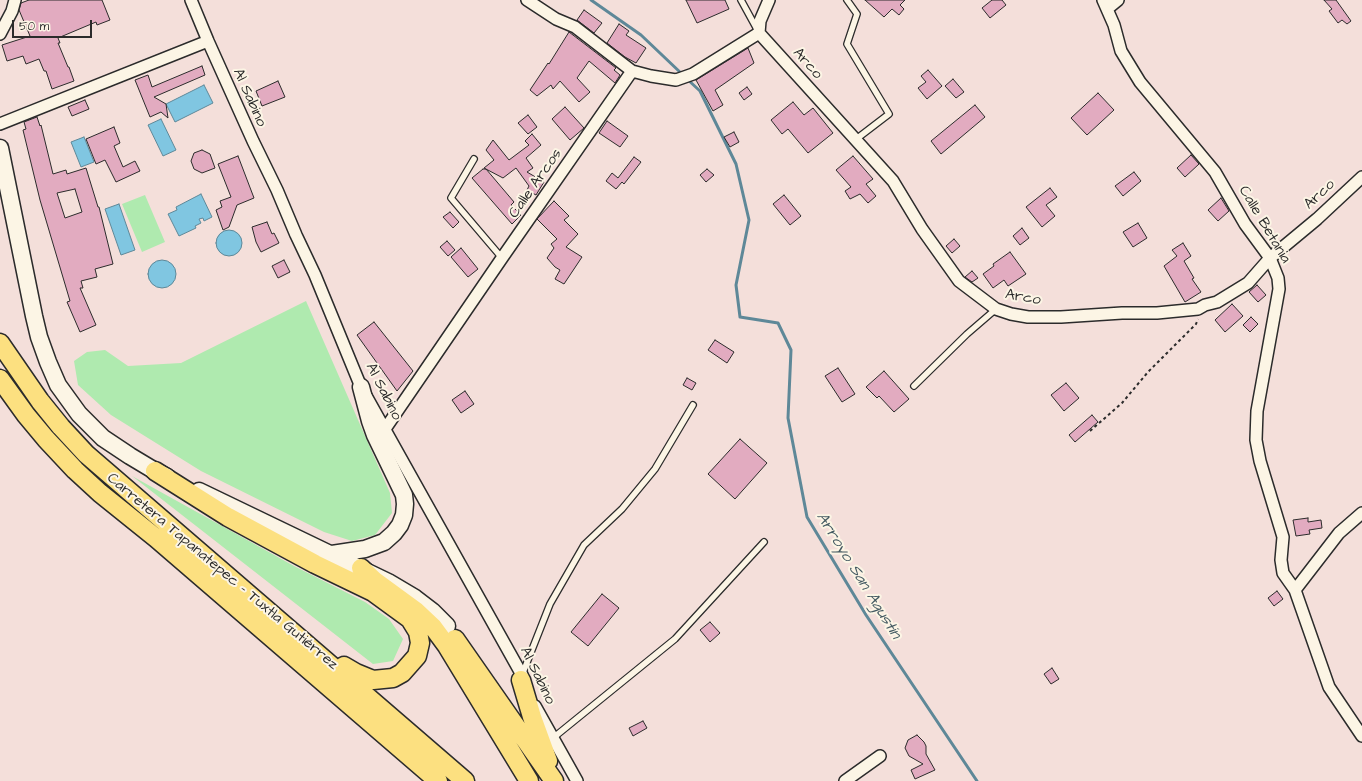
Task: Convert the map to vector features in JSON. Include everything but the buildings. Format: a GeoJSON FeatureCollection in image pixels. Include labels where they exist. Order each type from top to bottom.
{"type":"FeatureCollection","features":[{"type":"Feature","properties":{"kind":"highway","name":"Carretera Tapanatepec - Tuxtla Gutiérrez"},"geometry":{"type":"LineString","coordinates":[[0,343],[40,401],[61,427],[104,472],[300,638],[465,781]]}},
{"type":"Feature","properties":{"kind":"highway","name":"Carretera Tapanatepec - Tuxtla Gutiérrez"},"geometry":{"type":"LineString","coordinates":[[0,379],[26,415],[80,475],[156,538],[438,781]]}},
{"type":"Feature","properties":{"kind":"highway"},"geometry":{"type":"LineString","coordinates":[[155,472],[235,520],[315,564],[373,592],[410,619],[418,632],[420,643],[417,656],[402,673],[393,678],[373,680],[356,673],[300,638]]}},
{"type":"Feature","properties":{"kind":"highway"},"geometry":{"type":"LineString","coordinates":[[361,568],[416,611],[433,627],[447,646],[529,781]]}},
{"type":"Feature","properties":{"kind":"highway"},"geometry":{"type":"LineString","coordinates":[[447,626],[552,777]]}},
{"type":"Feature","properties":{"kind":"highway"},"geometry":{"type":"LineString","coordinates":[[521,678],[552,777]]}},
{"type":"Feature","properties":{"kind":"main road"},"geometry":{"type":"LineString","coordinates":[[0,148],[39,337],[58,385],[79,414],[103,438],[155,472],[332,554],[388,582],[415,598],[432,611],[447,626]]}},
{"type":"Feature","properties":{"kind":"main road"},"geometry":{"type":"LineString","coordinates":[[332,554],[365,549],[384,542],[400,525],[404,515],[404,495],[375,435],[361,387]]}},
{"type":"Feature","properties":{"kind":"street"},"geometry":{"type":"LineString","coordinates":[[0,34],[12,11],[15,0]]}},
{"type":"Feature","properties":{"kind":"street","name":"Al Sabino"},"geometry":{"type":"LineString","coordinates":[[191,0],[208,41],[315,275],[361,387],[577,781]]}},
{"type":"Feature","properties":{"kind":"street"},"geometry":{"type":"LineString","coordinates":[[527,0],[556,19],[575,27],[632,71],[676,80],[693,74],[759,32],[760,20],[769,0]]}},
{"type":"Feature","properties":{"kind":"street"},"geometry":{"type":"LineString","coordinates":[[1105,5],[1118,0]]}},
{"type":"Feature","properties":{"kind":"street","name":"Calle Betania"},"geometry":{"type":"LineString","coordinates":[[1105,5],[1114,25],[1121,51],[1140,82],[1215,172],[1244,224],[1270,258],[1278,278],[1279,289],[1257,411],[1256,440],[1260,461],[1283,537],[1281,560],[1283,573],[1295,590],[1329,688],[1362,736]]}},
{"type":"Feature","properties":{"kind":"street","name":"Arco"},"geometry":{"type":"LineString","coordinates":[[759,32],[892,182],[922,229],[959,281],[996,309],[1028,317],[1157,313],[1198,309],[1217,302],[1248,283],[1270,258],[1362,177]]}},
{"type":"Feature","properties":{"kind":"street"},"geometry":{"type":"LineString","coordinates":[[0,124],[208,41]]}},
{"type":"Feature","properties":{"kind":"street","name":"Calle Arcos"},"geometry":{"type":"LineString","coordinates":[[385,429],[632,71]]}},
{"type":"Feature","properties":{"kind":"street"},"geometry":{"type":"LineString","coordinates":[[1295,590],[1339,533],[1362,514]]}},
{"type":"Feature","properties":{"kind":"street"},"geometry":{"type":"LineString","coordinates":[[845,781],[880,756]]}},
{"type":"Feature","properties":{"kind":"lane"},"geometry":{"type":"LineString","coordinates":[[741,0],[759,32]]}},
{"type":"Feature","properties":{"kind":"lane"},"geometry":{"type":"LineString","coordinates":[[847,0],[857,14],[847,44],[889,114],[855,140]]}},
{"type":"Feature","properties":{"kind":"lane"},"geometry":{"type":"LineString","coordinates":[[474,159],[451,198],[502,258]]}},
{"type":"Feature","properties":{"kind":"lane"},"geometry":{"type":"LineString","coordinates":[[914,386],[967,334],[996,309]]}},
{"type":"Feature","properties":{"kind":"lane"},"geometry":{"type":"LineString","coordinates":[[521,678],[550,604],[584,545],[622,510],[655,469],[693,405]]}},
{"type":"Feature","properties":{"kind":"lane"},"geometry":{"type":"LineString","coordinates":[[553,738],[675,639],[764,542]]}},
{"type":"Feature","properties":{"kind":"path"},"geometry":{"type":"LineString","coordinates":[[1090,431],[1122,403],[1148,372],[1196,324],[1205,306]]}},
{"type":"Feature","properties":{"kind":"green space"},"geometry":{"type":"Polygon","coordinates":[[[145,195],[165,242],[142,252],[122,204],[145,195]]]}},
{"type":"Feature","properties":{"kind":"green space"},"geometry":{"type":"Polygon","coordinates":[[[306,301],[390,493],[392,513],[375,535],[352,541],[324,532],[201,471],[111,415],[78,385],[74,361],[87,352],[105,350],[128,366],[181,363],[306,301]]]}},
{"type":"Feature","properties":{"kind":"green space"},"geometry":{"type":"Polygon","coordinates":[[[132,476],[294,566],[365,602],[389,619],[403,639],[393,661],[373,664],[132,476]]]}},
{"type":"Feature","properties":{"kind":"water"},"geometry":{"type":"Polygon","coordinates":[[[204,85],[213,103],[175,122],[166,104],[204,85]]]}},
{"type":"Feature","properties":{"kind":"water"},"geometry":{"type":"Polygon","coordinates":[[[161,119],[176,150],[163,156],[148,125],[161,119]]]}},
{"type":"Feature","properties":{"kind":"water"},"geometry":{"type":"Polygon","coordinates":[[[84,137],[94,162],[81,167],[71,142],[84,137]]]}},
{"type":"Feature","properties":{"kind":"water"},"geometry":{"type":"Polygon","coordinates":[[[201,194],[212,217],[204,221],[203,218],[199,219],[201,223],[195,226],[196,228],[179,236],[168,214],[177,210],[176,207],[201,194]]]}},
{"type":"Feature","properties":{"kind":"water"},"geometry":{"type":"Polygon","coordinates":[[[119,204],[135,250],[121,255],[105,209],[119,204]]]}},
{"type":"Feature","properties":{"kind":"water"},"geometry":{"type":"Polygon","coordinates":[[[229,230],[238,234],[242,243],[238,252],[229,256],[220,252],[216,243],[220,234],[229,230]]]}},
{"type":"Feature","properties":{"kind":"water"},"geometry":{"type":"Polygon","coordinates":[[[162,260],[168,261],[172,264],[175,268],[175,280],[172,284],[168,287],[162,288],[156,287],[152,284],[149,280],[148,274],[149,268],[152,264],[156,261],[162,260]]]}},
{"type":"Feature","properties":{"kind":"waterway","name":"Arroyo San Agustín"},"geometry":{"type":"LineString","coordinates":[[591,0],[641,35],[682,74]]}},
{"type":"Feature","properties":{"kind":"waterway","name":"Arroyo San Agustín"},"geometry":{"type":"LineString","coordinates":[[686,78],[700,91],[736,164],[749,220],[736,285],[740,317],[778,323],[791,350],[788,418],[807,517],[866,615],[977,781]]}}]}
